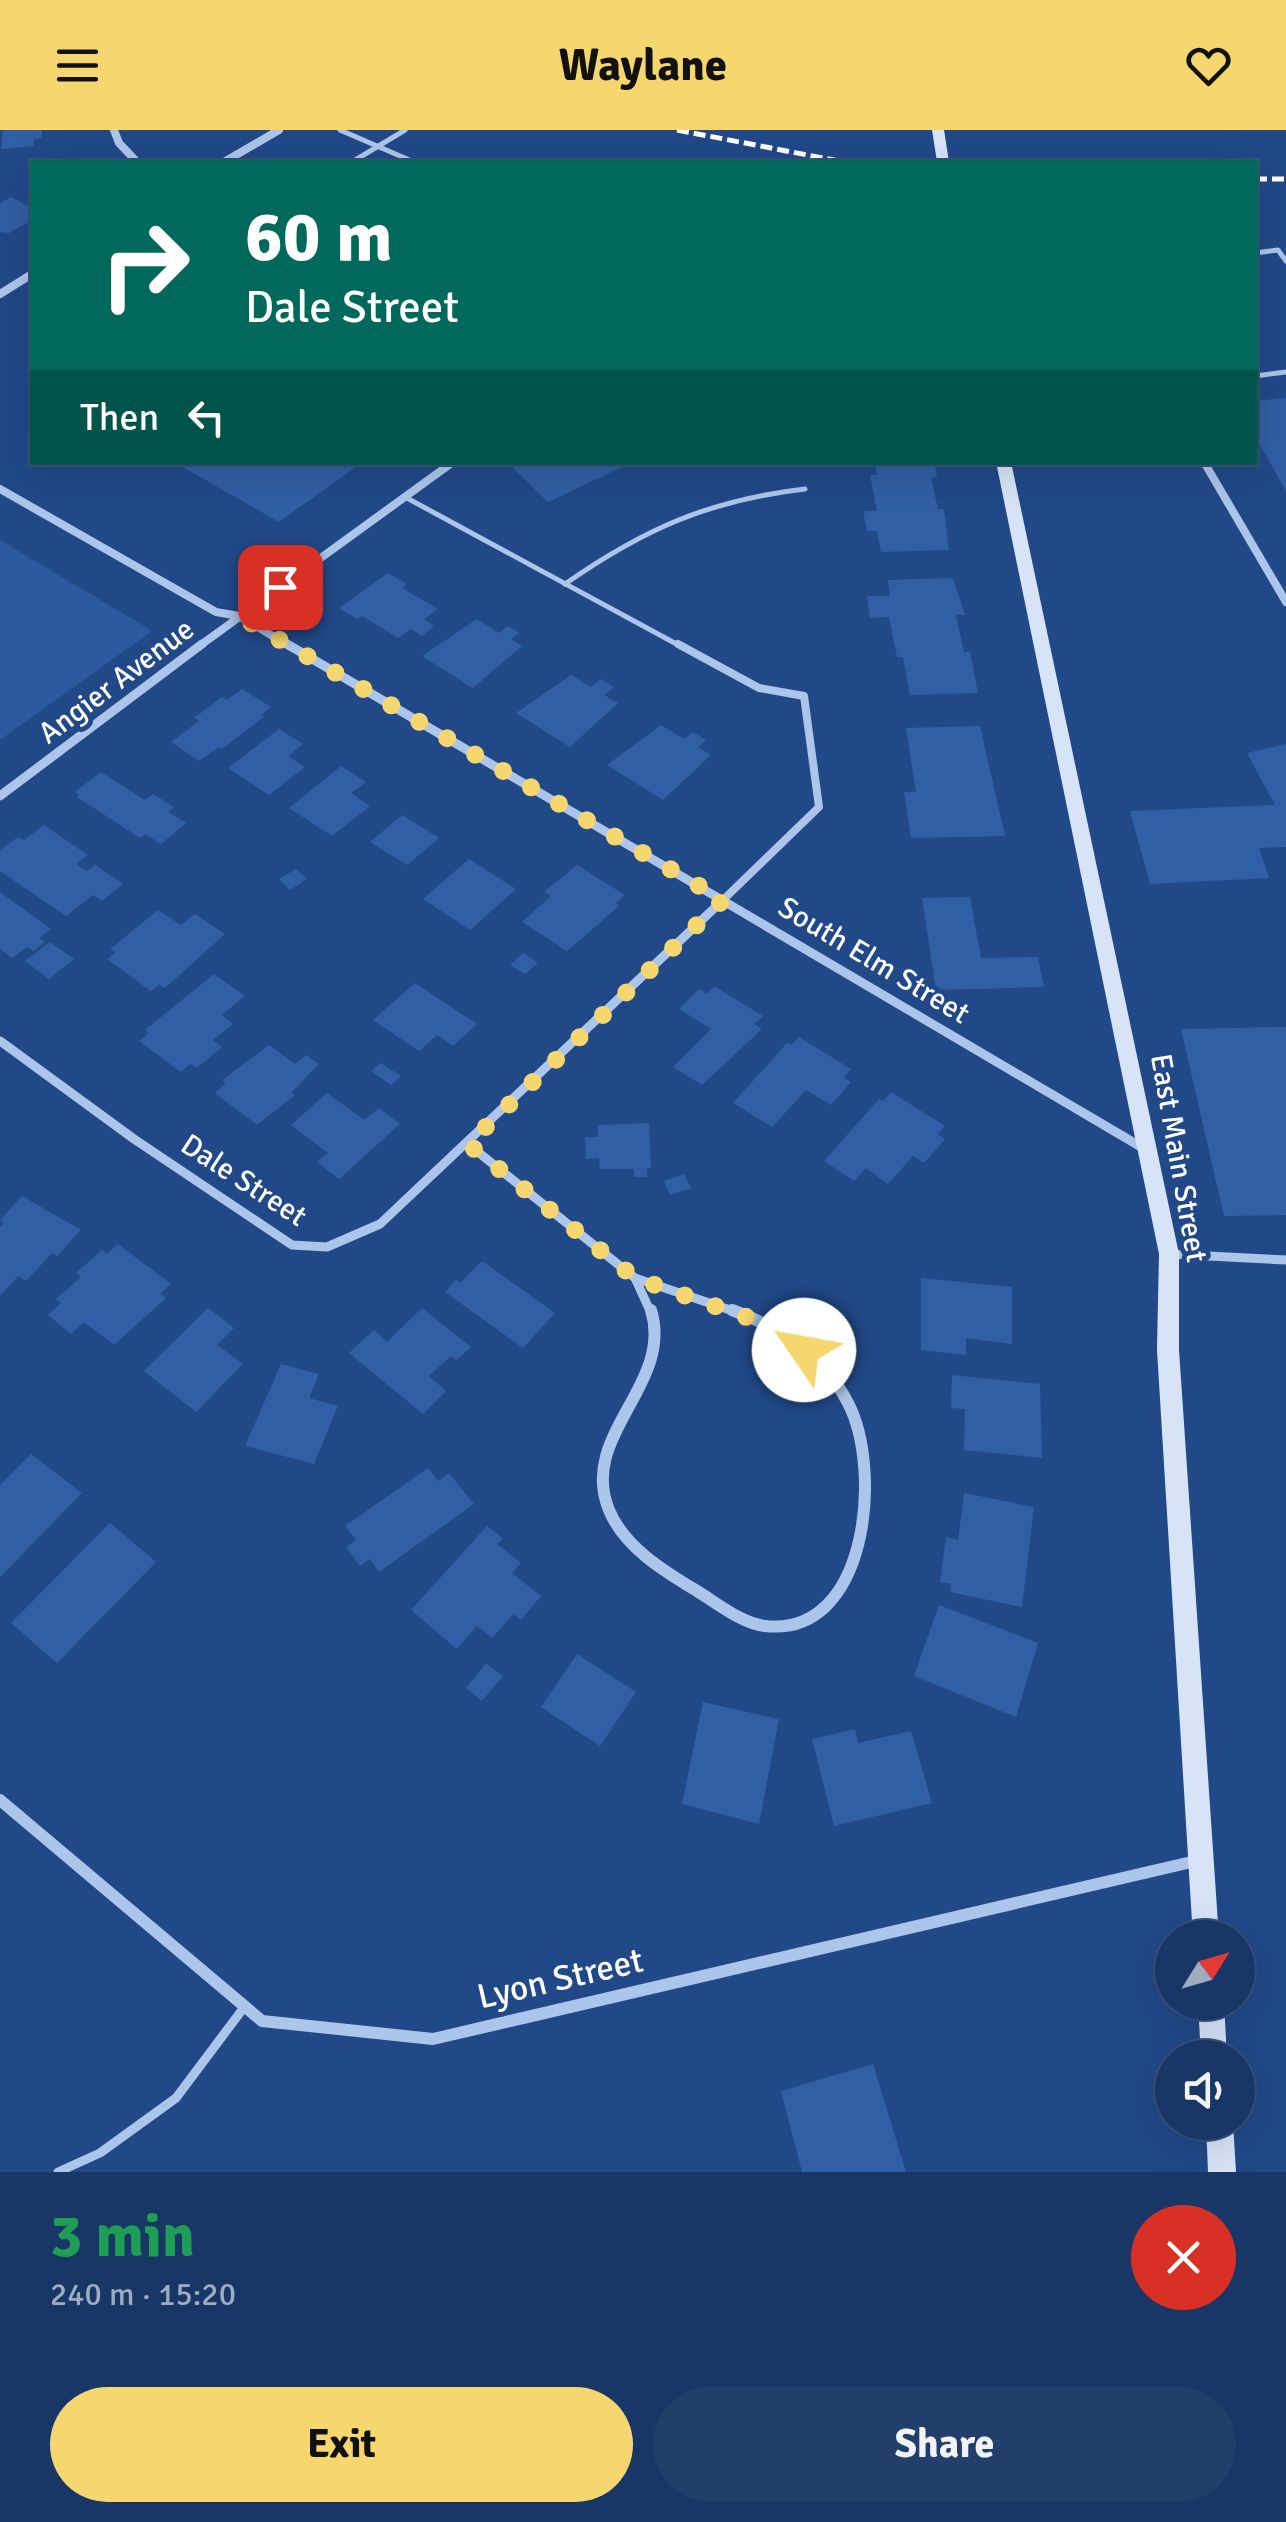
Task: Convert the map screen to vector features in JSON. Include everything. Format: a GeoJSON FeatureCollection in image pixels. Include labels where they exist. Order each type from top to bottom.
{"type":"FeatureCollection","features":[{"type":"Feature","properties":{"kind":"street"},"geometry":{"type":"LineString","coordinates":[[114,130],[118,144],[135,160]]}},
{"type":"Feature","properties":{"kind":"street"},"geometry":{"type":"LineString","coordinates":[[227,160],[279,130]]}},
{"type":"Feature","properties":{"kind":"street"},"geometry":{"type":"LineString","coordinates":[[938,130],[943,160]]}},
{"type":"Feature","properties":{"kind":"street"},"geometry":{"type":"LineString","coordinates":[[0,294],[30,275]]}},
{"type":"Feature","properties":{"kind":"street","name":"Angier Avenue"},"geometry":{"type":"LineString","coordinates":[[0,796],[239,616],[450,465]]}},
{"type":"Feature","properties":{"kind":"street","name":"East Main Street"},"geometry":{"type":"LineString","coordinates":[[1004,465],[1169,1254],[1168,1350],[1205,1920]]}},
{"type":"Feature","properties":{"kind":"street"},"geometry":{"type":"LineString","coordinates":[[1206,465],[1286,602]]}},
{"type":"Feature","properties":{"kind":"street","name":"South Elm Street"},"geometry":{"type":"LineString","coordinates":[[0,489],[216,612],[239,616],[1149,1152]]}},
{"type":"Feature","properties":{"kind":"street","name":"Dale Street"},"geometry":{"type":"LineString","coordinates":[[0,1040],[292,1245],[310,1250],[337,1245],[380,1224],[723,900]]}},
{"type":"Feature","properties":{"kind":"street"},"geometry":{"type":"LineString","coordinates":[[468,1144],[635,1278],[755,1320],[786,1335],[822,1365],[855,1416],[866,1464],[849,1579],[833,1606],[816,1618],[793,1626],[765,1626],[735,1614],[632,1546],[608,1510],[602,1485],[607,1442],[648,1372],[656,1346],[651,1307],[635,1278]]}},
{"type":"Feature","properties":{"kind":"street"},"geometry":{"type":"LineString","coordinates":[[1169,1254],[1286,1260]]}},
{"type":"Feature","properties":{"kind":"street","name":"Lyon Street"},"geometry":{"type":"LineString","coordinates":[[0,1800],[262,2022],[433,2038],[1201,1860]]}},
{"type":"Feature","properties":{"kind":"street"},"geometry":{"type":"LineString","coordinates":[[1219,2140],[1222,2172]]}},
{"type":"Feature","properties":{"kind":"lane"},"geometry":{"type":"LineString","coordinates":[[340,130],[409,160]]}},
{"type":"Feature","properties":{"kind":"lane"},"geometry":{"type":"LineString","coordinates":[[355,160],[406,130]]}},
{"type":"Feature","properties":{"kind":"lane"},"geometry":{"type":"LineString","coordinates":[[1258,252],[1278,250],[1286,261]]}},
{"type":"Feature","properties":{"kind":"lane"},"geometry":{"type":"LineString","coordinates":[[1258,375],[1286,372]]}},
{"type":"Feature","properties":{"kind":"lane"},"geometry":{"type":"LineString","coordinates":[[565,584],[648,528],[705,507],[763,492],[805,489]]}},
{"type":"Feature","properties":{"kind":"lane"},"geometry":{"type":"LineString","coordinates":[[405,497],[759,688],[804,696],[819,807],[723,900]]}},
{"type":"Feature","properties":{"kind":"lane"},"geometry":{"type":"LineString","coordinates":[[58,2172],[100,2153],[176,2098],[245,2006]]}},
{"type":"Feature","properties":{"kind":"shaded area"},"geometry":{"type":"Polygon","coordinates":[[[0,540],[152,631],[0,740],[0,540]]]}},
{"type":"Feature","properties":{"kind":"building"},"geometry":{"type":"Polygon","coordinates":[[[3,130],[42,130],[41,138],[34,139],[33,146],[1,149],[3,130]]]}},
{"type":"Feature","properties":{"kind":"building"},"geometry":{"type":"Polygon","coordinates":[[[11,197],[30,207],[30,221],[9,233],[0,232],[0,203],[11,197]]]}},
{"type":"Feature","properties":{"kind":"building"},"geometry":{"type":"Polygon","coordinates":[[[1286,398],[1286,491],[1258,441],[1258,401],[1286,398]]]}},
{"type":"Feature","properties":{"kind":"building"},"geometry":{"type":"Polygon","coordinates":[[[179,465],[359,465],[279,522],[179,465]]]}},
{"type":"Feature","properties":{"kind":"building"},"geometry":{"type":"Polygon","coordinates":[[[514,465],[627,465],[548,502],[514,465]]]}},
{"type":"Feature","properties":{"kind":"building"},"geometry":{"type":"Polygon","coordinates":[[[875,465],[935,465],[937,477],[931,478],[938,509],[944,509],[949,550],[881,552],[877,531],[867,531],[863,511],[877,511],[870,475],[877,475],[875,465]]]}},
{"type":"Feature","properties":{"kind":"building"},"geometry":{"type":"Polygon","coordinates":[[[388,573],[407,584],[402,588],[438,609],[424,619],[434,626],[422,636],[411,629],[398,638],[362,616],[357,619],[339,608],[388,573]]]}},
{"type":"Feature","properties":{"kind":"building"},"geometry":{"type":"Polygon","coordinates":[[[953,578],[965,615],[956,615],[964,652],[970,652],[978,693],[910,695],[903,657],[897,657],[889,617],[870,618],[867,596],[890,596],[888,580],[953,578]]]}},
{"type":"Feature","properties":{"kind":"building"},"geometry":{"type":"Polygon","coordinates":[[[477,619],[499,633],[508,626],[519,633],[511,639],[522,646],[473,688],[422,656],[477,619]]]}},
{"type":"Feature","properties":{"kind":"building"},"geometry":{"type":"Polygon","coordinates":[[[571,675],[591,687],[601,679],[614,687],[604,695],[618,703],[570,747],[516,713],[571,675]]]}},
{"type":"Feature","properties":{"kind":"building"},"geometry":{"type":"Polygon","coordinates":[[[242,689],[271,707],[261,715],[264,717],[222,749],[219,747],[199,761],[171,742],[222,697],[227,700],[242,689]]]}},
{"type":"Feature","properties":{"kind":"building"},"geometry":{"type":"Polygon","coordinates":[[[661,725],[684,739],[693,732],[706,740],[698,747],[711,755],[663,800],[607,765],[661,725]]]}},
{"type":"Feature","properties":{"kind":"building"},"geometry":{"type":"Polygon","coordinates":[[[980,726],[1005,836],[911,838],[904,792],[916,792],[906,728],[980,726]]]}},
{"type":"Feature","properties":{"kind":"building"},"geometry":{"type":"Polygon","coordinates":[[[279,729],[303,744],[288,756],[305,767],[269,795],[228,768],[279,729]]]}},
{"type":"Feature","properties":{"kind":"building"},"geometry":{"type":"Polygon","coordinates":[[[1286,744],[1286,847],[1259,848],[1269,878],[1150,884],[1130,811],[1275,805],[1247,753],[1286,744]]]}},
{"type":"Feature","properties":{"kind":"building"},"geometry":{"type":"Polygon","coordinates":[[[341,766],[366,782],[351,793],[370,806],[332,836],[289,808],[341,766]]]}},
{"type":"Feature","properties":{"kind":"building"},"geometry":{"type":"Polygon","coordinates":[[[101,772],[145,800],[153,794],[174,807],[168,812],[186,823],[161,844],[145,834],[140,838],[77,797],[75,792],[101,772]]]}},
{"type":"Feature","properties":{"kind":"building"},"geometry":{"type":"Polygon","coordinates":[[[402,815],[439,838],[407,865],[370,842],[402,815]]]}},
{"type":"Feature","properties":{"kind":"building"},"geometry":{"type":"Polygon","coordinates":[[[44,825],[88,855],[76,864],[87,871],[95,865],[123,884],[102,901],[93,895],[66,916],[0,871],[0,850],[18,837],[24,840],[44,825]]]}},
{"type":"Feature","properties":{"kind":"building"},"geometry":{"type":"Polygon","coordinates":[[[469,859],[516,889],[470,930],[423,899],[469,859]]]}},
{"type":"Feature","properties":{"kind":"building"},"geometry":{"type":"Polygon","coordinates":[[[577,865],[625,895],[616,903],[619,906],[567,951],[522,922],[551,896],[544,892],[577,865]]]}},
{"type":"Feature","properties":{"kind":"building"},"geometry":{"type":"Polygon","coordinates":[[[296,869],[307,879],[290,890],[279,879],[296,869]]]}},
{"type":"Feature","properties":{"kind":"building"},"geometry":{"type":"Polygon","coordinates":[[[0,892],[51,929],[39,938],[45,942],[33,951],[27,947],[12,958],[0,949],[0,892]]]}},
{"type":"Feature","properties":{"kind":"building"},"geometry":{"type":"Polygon","coordinates":[[[970,897],[981,958],[1038,957],[1044,987],[936,990],[922,898],[970,897]]]}},
{"type":"Feature","properties":{"kind":"building"},"geometry":{"type":"Polygon","coordinates":[[[158,910],[181,925],[195,914],[225,934],[165,988],[159,985],[151,991],[107,959],[116,952],[110,949],[158,910]]]}},
{"type":"Feature","properties":{"kind":"building"},"geometry":{"type":"Polygon","coordinates":[[[50,942],[74,959],[49,979],[25,961],[50,942]]]}},
{"type":"Feature","properties":{"kind":"building"},"geometry":{"type":"Polygon","coordinates":[[[523,953],[538,963],[525,974],[510,965],[523,953]]]}},
{"type":"Feature","properties":{"kind":"building"},"geometry":{"type":"Polygon","coordinates":[[[214,974],[245,996],[222,1015],[233,1024],[213,1040],[222,1047],[197,1068],[190,1064],[181,1072],[139,1041],[149,1033],[145,1030],[214,974]]]}},
{"type":"Feature","properties":{"kind":"building"},"geometry":{"type":"Polygon","coordinates":[[[415,983],[477,1024],[453,1046],[437,1035],[419,1051],[373,1020],[415,983]]]}},
{"type":"Feature","properties":{"kind":"building"},"geometry":{"type":"Polygon","coordinates":[[[714,986],[763,1016],[754,1024],[762,1029],[702,1085],[673,1067],[711,1029],[679,1009],[699,989],[707,994],[714,986]]]}},
{"type":"Feature","properties":{"kind":"building"},"geometry":{"type":"Polygon","coordinates":[[[1286,1027],[1286,1215],[1224,1216],[1181,1029],[1286,1027]]]}},
{"type":"Feature","properties":{"kind":"building"},"geometry":{"type":"Polygon","coordinates":[[[799,1037],[851,1069],[844,1077],[851,1082],[831,1105],[806,1090],[772,1127],[733,1103],[787,1043],[791,1045],[799,1037]]]}},
{"type":"Feature","properties":{"kind":"building"},"geometry":{"type":"Polygon","coordinates":[[[269,1045],[295,1064],[306,1055],[319,1064],[291,1093],[295,1095],[257,1125],[215,1093],[226,1083],[222,1080],[269,1045]]]}},
{"type":"Feature","properties":{"kind":"building"},"geometry":{"type":"Polygon","coordinates":[[[381,1063],[401,1076],[391,1085],[371,1071],[381,1063]]]}},
{"type":"Feature","properties":{"kind":"building"},"geometry":{"type":"Polygon","coordinates":[[[891,1092],[945,1126],[938,1134],[945,1139],[924,1163],[913,1156],[888,1184],[866,1168],[854,1181],[824,1161],[879,1099],[883,1101],[891,1092]]]}},
{"type":"Feature","properties":{"kind":"building"},"geometry":{"type":"Polygon","coordinates":[[[327,1093],[364,1120],[379,1108],[400,1124],[339,1179],[317,1162],[328,1153],[291,1125],[327,1093]]]}},
{"type":"Feature","properties":{"kind":"building"},"geometry":{"type":"Polygon","coordinates":[[[649,1123],[651,1168],[647,1168],[647,1177],[634,1177],[634,1169],[600,1169],[599,1158],[586,1159],[585,1137],[598,1137],[598,1125],[649,1123]]]}},
{"type":"Feature","properties":{"kind":"building"},"geometry":{"type":"Polygon","coordinates":[[[684,1174],[691,1188],[670,1195],[664,1181],[684,1174]]]}},
{"type":"Feature","properties":{"kind":"building"},"geometry":{"type":"Polygon","coordinates":[[[22,1196],[81,1230],[57,1256],[52,1253],[26,1281],[18,1276],[0,1296],[0,1227],[4,1223],[0,1220],[22,1196]]]}},
{"type":"Feature","properties":{"kind":"building"},"geometry":{"type":"Polygon","coordinates":[[[118,1244],[171,1284],[160,1294],[166,1298],[114,1345],[84,1322],[71,1334],[48,1315],[61,1303],[56,1299],[81,1277],[76,1273],[102,1250],[107,1254],[118,1244]]]}},
{"type":"Feature","properties":{"kind":"building"},"geometry":{"type":"Polygon","coordinates":[[[482,1261],[555,1313],[523,1348],[445,1292],[482,1261]]]}},
{"type":"Feature","properties":{"kind":"building"},"geometry":{"type":"Polygon","coordinates":[[[921,1278],[1012,1287],[1012,1344],[966,1338],[966,1355],[921,1350],[921,1278]]]}},
{"type":"Feature","properties":{"kind":"building"},"geometry":{"type":"Polygon","coordinates":[[[208,1308],[234,1328],[217,1345],[243,1364],[196,1412],[144,1371],[208,1308]]]}},
{"type":"Feature","properties":{"kind":"building"},"geometry":{"type":"Polygon","coordinates":[[[422,1308],[471,1347],[456,1360],[451,1356],[429,1376],[446,1391],[423,1414],[349,1353],[374,1330],[387,1342],[422,1308]]]}},
{"type":"Feature","properties":{"kind":"building"},"geometry":{"type":"Polygon","coordinates":[[[281,1364],[319,1374],[309,1398],[338,1406],[314,1464],[245,1446],[281,1364]]]}},
{"type":"Feature","properties":{"kind":"building"},"geometry":{"type":"Polygon","coordinates":[[[952,1375],[1040,1384],[1042,1458],[964,1450],[965,1409],[951,1408],[952,1375]]]}},
{"type":"Feature","properties":{"kind":"building"},"geometry":{"type":"Polygon","coordinates":[[[31,1454],[82,1493],[0,1577],[0,1485],[31,1454]]]}},
{"type":"Feature","properties":{"kind":"building"},"geometry":{"type":"Polygon","coordinates":[[[428,1468],[438,1481],[449,1473],[474,1504],[379,1572],[370,1559],[360,1566],[346,1547],[356,1540],[345,1526],[428,1468]]]}},
{"type":"Feature","properties":{"kind":"building"},"geometry":{"type":"Polygon","coordinates":[[[964,1493],[1034,1507],[1022,1607],[950,1592],[951,1584],[940,1582],[946,1537],[958,1540],[964,1493]]]}},
{"type":"Feature","properties":{"kind":"building"},"geometry":{"type":"Polygon","coordinates":[[[110,1523],[156,1562],[57,1663],[11,1623],[110,1523]]]}},
{"type":"Feature","properties":{"kind":"building"},"geometry":{"type":"Polygon","coordinates":[[[487,1526],[503,1538],[497,1544],[521,1563],[512,1573],[541,1596],[521,1620],[513,1614],[492,1638],[477,1626],[457,1649],[411,1610],[487,1526]]]}},
{"type":"Feature","properties":{"kind":"building"},"geometry":{"type":"Polygon","coordinates":[[[939,1605],[1038,1643],[1016,1717],[914,1676],[939,1605]]]}},
{"type":"Feature","properties":{"kind":"building"},"geometry":{"type":"Polygon","coordinates":[[[577,1654],[636,1692],[600,1746],[541,1707],[577,1654]]]}},
{"type":"Feature","properties":{"kind":"building"},"geometry":{"type":"Polygon","coordinates":[[[486,1663],[503,1676],[482,1701],[466,1688],[486,1663]]]}},
{"type":"Feature","properties":{"kind":"building"},"geometry":{"type":"Polygon","coordinates":[[[703,1702],[779,1719],[759,1824],[682,1804],[703,1702]]]}},
{"type":"Feature","properties":{"kind":"building"},"geometry":{"type":"Polygon","coordinates":[[[855,1729],[858,1743],[911,1731],[932,1803],[834,1826],[812,1739],[855,1729]]]}},
{"type":"Feature","properties":{"kind":"building"},"geometry":{"type":"Polygon","coordinates":[[[873,2064],[906,2172],[802,2172],[781,2091],[873,2064]]]}},
{"type":"Feature","properties":{"kind":"railway"},"geometry":{"type":"LineString","coordinates":[[677,130],[834,160]]}},
{"type":"Feature","properties":{"kind":"railway"},"geometry":{"type":"LineString","coordinates":[[1258,179],[1286,179]]}},
{"type":"Feature","properties":{"kind":"route"},"geometry":{"type":"LineString","coordinates":[[280,587],[239,616],[723,900],[468,1144],[635,1278],[755,1320],[786,1335],[804,1350]]}}]}
